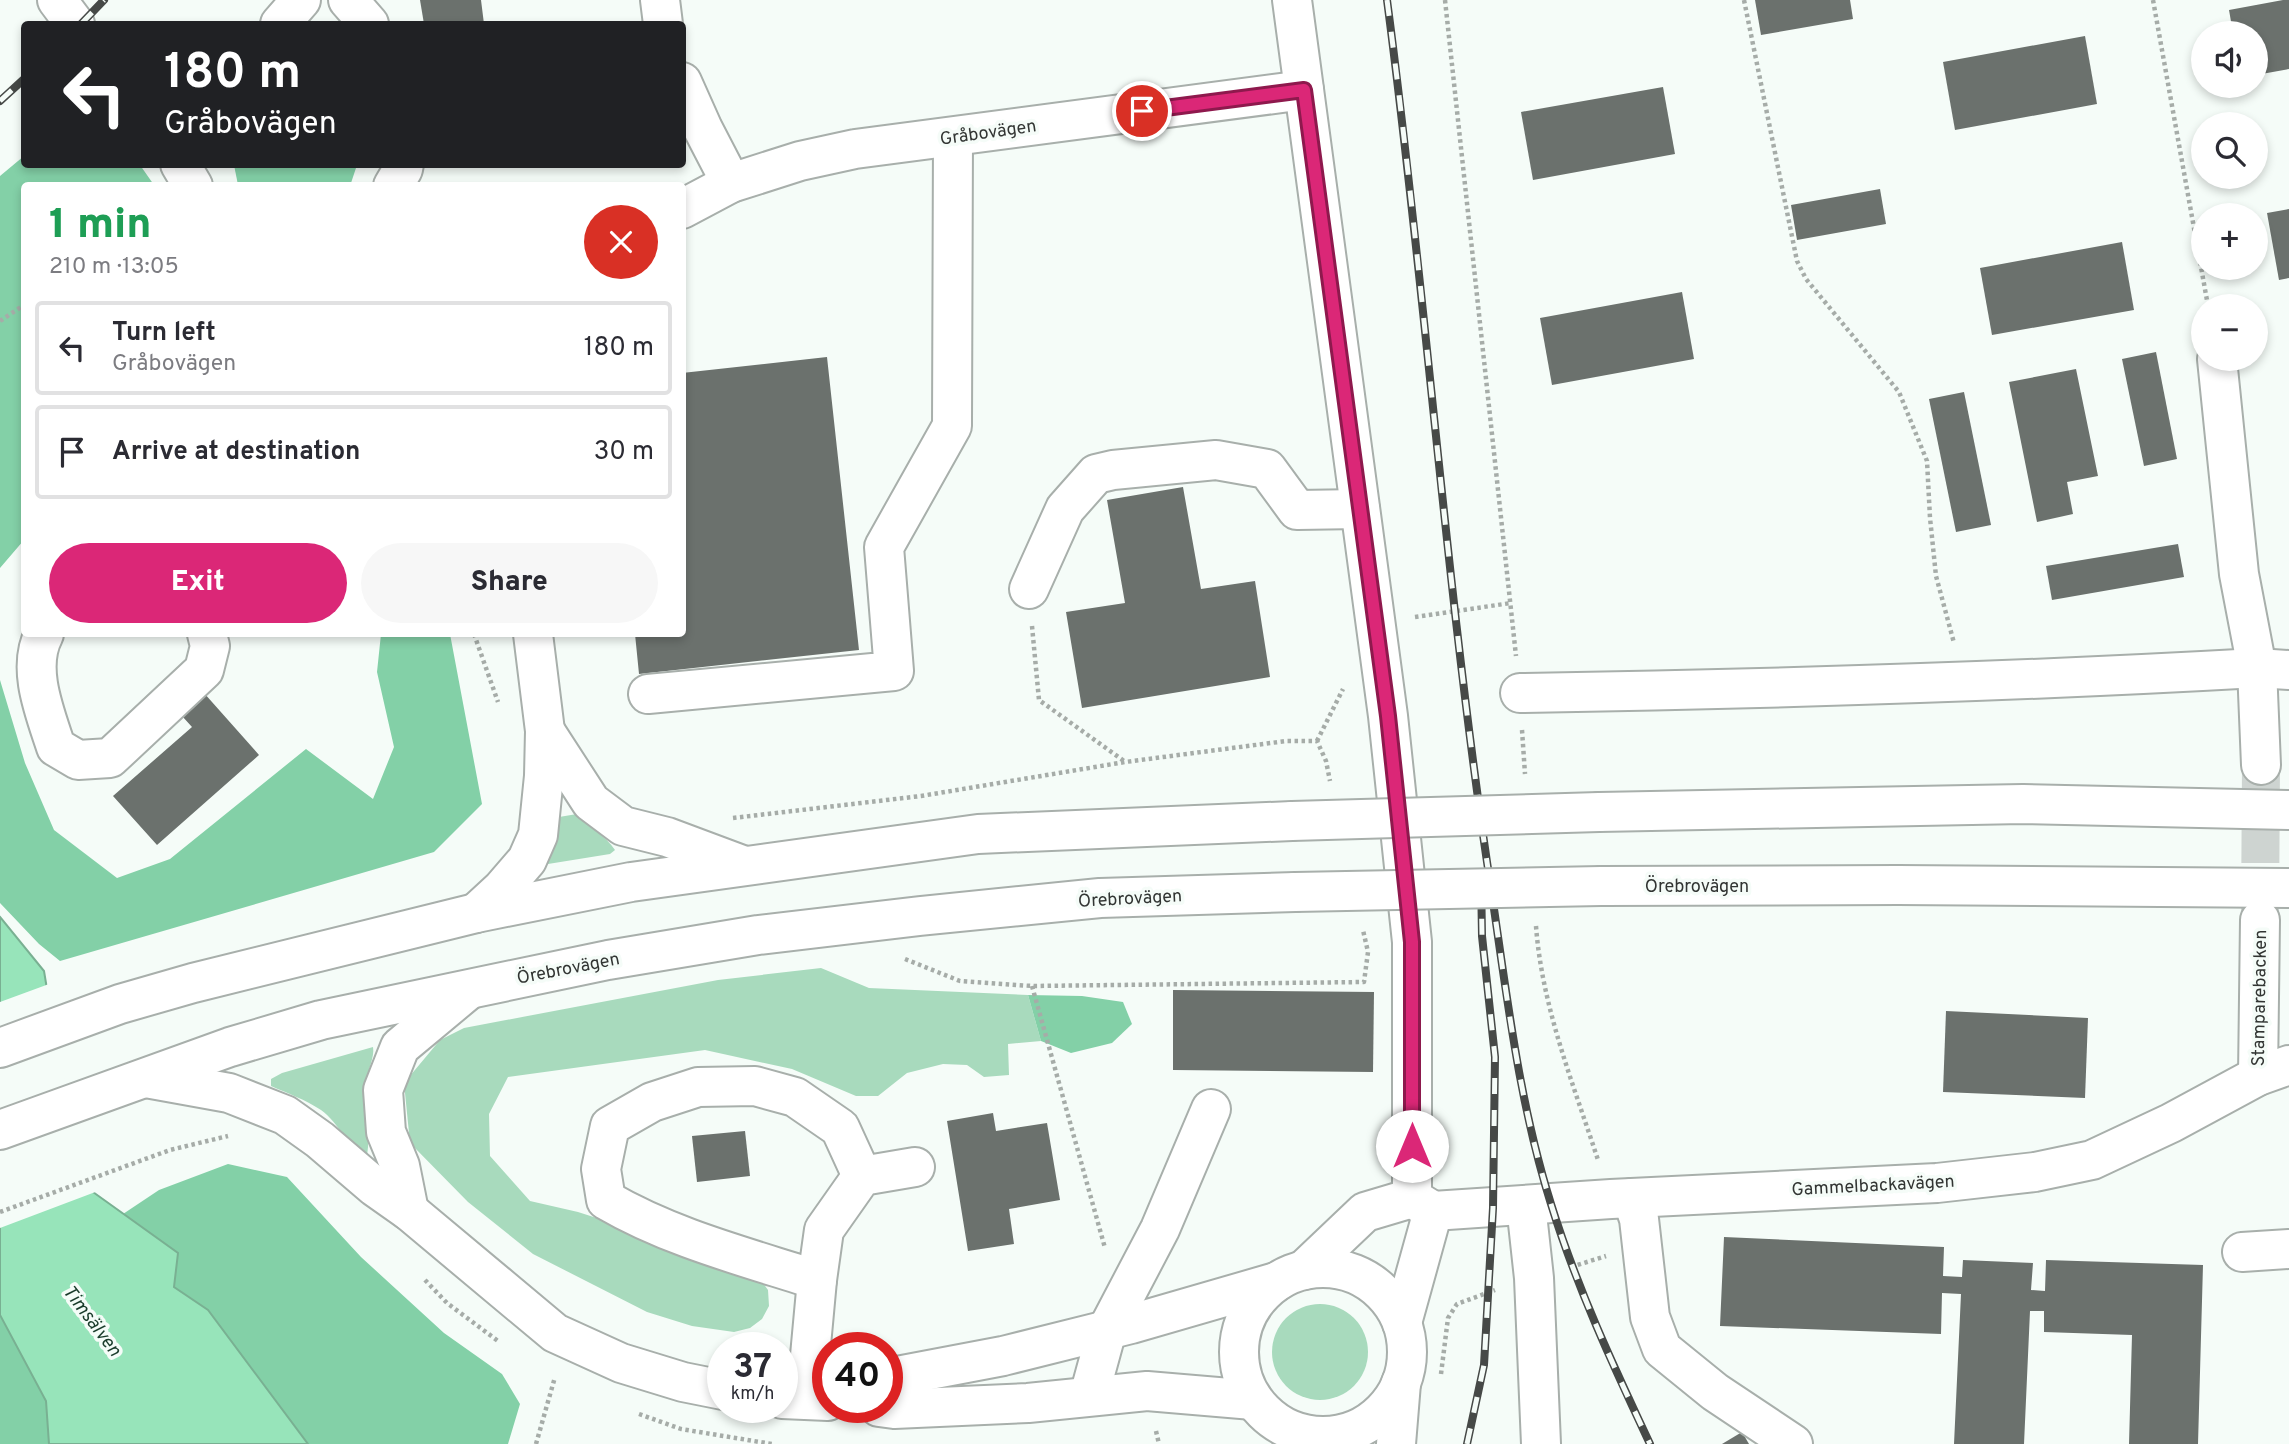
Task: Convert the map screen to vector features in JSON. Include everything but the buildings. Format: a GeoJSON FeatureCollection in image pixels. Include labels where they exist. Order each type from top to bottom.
{"type":"FeatureCollection","features":[{"type":"Feature","properties":{"kind":"main road"},"geometry":{"type":"LineString","coordinates":[[57,0],[73,21]]}},
{"type":"Feature","properties":{"kind":"main road"},"geometry":{"type":"LineString","coordinates":[[283,21],[301,0]]}},
{"type":"Feature","properties":{"kind":"main road"},"geometry":{"type":"LineString","coordinates":[[348,0],[366,21]]}},
{"type":"Feature","properties":{"kind":"main road"},"geometry":{"type":"LineString","coordinates":[[660,0],[663,21]]}},
{"type":"Feature","properties":{"kind":"main road"},"geometry":{"type":"LineString","coordinates":[[1292,0],[1388,716],[1412,942],[1423,1204],[1402,1323],[1407,1352],[1401,1382],[1396,1444]]}},
{"type":"Feature","properties":{"kind":"main road","name":"Gråbovägen"},"geometry":{"type":"LineString","coordinates":[[686,207],[731,183],[800,161],[855,149],[1304,90]]}},
{"type":"Feature","properties":{"kind":"main road"},"geometry":{"type":"LineString","coordinates":[[686,91],[731,183]]}},
{"type":"Feature","properties":{"kind":"main road"},"geometry":{"type":"LineString","coordinates":[[648,694],[894,671],[884,547],[952,426],[953,136]]}},
{"type":"Feature","properties":{"kind":"main road"},"geometry":{"type":"LineString","coordinates":[[2218,371],[2239,574],[2273,669],[2261,765]]}},
{"type":"Feature","properties":{"kind":"main road"},"geometry":{"type":"LineString","coordinates":[[1029,589],[1065,509],[1096,474],[1216,460],[1267,469],[1297,510],[1360,509]]}},
{"type":"Feature","properties":{"kind":"main road"},"geometry":{"type":"LineString","coordinates":[[42,637],[37,646],[38,695],[56,747],[78,760],[110,758],[204,670],[210,646],[208,637]]}},
{"type":"Feature","properties":{"kind":"main road"},"geometry":{"type":"LineString","coordinates":[[476,913],[527,860],[534,847],[542,812],[545,731],[533,637]]}},
{"type":"Feature","properties":{"kind":"main road"},"geometry":{"type":"LineString","coordinates":[[1520,693],[1772,689],[2273,669]]}},
{"type":"Feature","properties":{"kind":"main road"},"geometry":{"type":"LineString","coordinates":[[545,731],[591,802],[623,826],[667,837],[744,866]]}},
{"type":"Feature","properties":{"kind":"main road"},"geometry":{"type":"LineString","coordinates":[[0,1048],[120,1004],[283,959],[476,913],[631,882],[978,834],[1599,812],[2023,804],[2289,810]]}},
{"type":"Feature","properties":{"kind":"main road","name":"Örebrovägen"},"geometry":{"type":"LineString","coordinates":[[0,1130],[230,1047],[321,1020],[608,960],[758,935],[880,920],[1100,898],[1295,892],[1601,886],[2289,888]]}},
{"type":"Feature","properties":{"kind":"main road","name":"Stamparebacken"},"geometry":{"type":"LineString","coordinates":[[2260,920],[2273,1070]]}},
{"type":"Feature","properties":{"kind":"main road"},"geometry":{"type":"LineString","coordinates":[[409,1211],[400,1166],[386,1132],[383,1090],[400,1048],[472,988]]}},
{"type":"Feature","properties":{"kind":"main road","name":"Gammelbackavägen"},"geometry":{"type":"LineString","coordinates":[[1290,1276],[1365,1212],[1423,1204],[1526,1205],[1621,1198],[1937,1184],[2035,1172],[2092,1160],[2273,1070]]}},
{"type":"Feature","properties":{"kind":"main road"},"geometry":{"type":"LineString","coordinates":[[145,1078],[229,1093],[285,1115],[409,1211],[555,1334],[621,1363],[707,1387]]}},
{"type":"Feature","properties":{"kind":"main road"},"geometry":{"type":"LineString","coordinates":[[817,1280],[672,1232],[630,1214],[606,1200],[601,1169],[610,1126],[652,1102],[698,1087],[755,1086],[795,1097],[839,1128],[862,1175]]}},
{"type":"Feature","properties":{"kind":"main road"},"geometry":{"type":"LineString","coordinates":[[1089,1396],[1114,1317],[1160,1229],[1211,1109]]}},
{"type":"Feature","properties":{"kind":"main road"},"geometry":{"type":"LineString","coordinates":[[811,1398],[817,1280],[824,1230],[862,1175],[915,1167]]}},
{"type":"Feature","properties":{"kind":"main road"},"geometry":{"type":"LineString","coordinates":[[1621,1198],[1639,1219],[1650,1317],[1662,1349],[1714,1392],[1793,1444]]}},
{"type":"Feature","properties":{"kind":"main road"},"geometry":{"type":"LineString","coordinates":[[1526,1205],[1534,1278],[1541,1444]]}},
{"type":"Feature","properties":{"kind":"main road"},"geometry":{"type":"LineString","coordinates":[[2242,1252],[2289,1250]]}},
{"type":"Feature","properties":{"kind":"main road"},"geometry":{"type":"LineString","coordinates":[[903,1375],[1003,1356],[1114,1317],[1319,1269],[1349,1272],[1363,1279],[1386,1298],[1402,1323]]}},
{"type":"Feature","properties":{"kind":"main road"},"geometry":{"type":"LineString","coordinates":[[1290,1276],[1254,1303],[1239,1343],[1241,1373],[1253,1400],[1263,1412],[1294,1438],[1347,1433],[1374,1419],[1385,1408],[1401,1382]]}},
{"type":"Feature","properties":{"kind":"main road"},"geometry":{"type":"LineString","coordinates":[[903,1409],[1028,1403],[1147,1391],[1253,1400]]}},
{"type":"Feature","properties":{"kind":"path"},"geometry":{"type":"LineString","coordinates":[[1445,0],[1511,603],[1526,787]]}},
{"type":"Feature","properties":{"kind":"path"},"geometry":{"type":"LineString","coordinates":[[1744,0],[1797,261],[1806,279],[1899,392],[1927,461],[1936,576],[1966,680]]}},
{"type":"Feature","properties":{"kind":"path"},"geometry":{"type":"LineString","coordinates":[[2153,0],[2206,294]]}},
{"type":"Feature","properties":{"kind":"path"},"geometry":{"type":"LineString","coordinates":[[0,321],[21,307]]}},
{"type":"Feature","properties":{"kind":"path"},"geometry":{"type":"LineString","coordinates":[[1029,589],[1039,700],[1125,762]]}},
{"type":"Feature","properties":{"kind":"path"},"geometry":{"type":"LineString","coordinates":[[1376,622],[1511,603]]}},
{"type":"Feature","properties":{"kind":"path"},"geometry":{"type":"LineString","coordinates":[[475,637],[500,709]]}},
{"type":"Feature","properties":{"kind":"path"},"geometry":{"type":"LineString","coordinates":[[721,820],[921,796],[1125,762],[1286,741],[1317,741],[1326,761]]}},
{"type":"Feature","properties":{"kind":"path"},"geometry":{"type":"LineString","coordinates":[[1536,921],[1539,961],[1550,1014],[1621,1198]]}},
{"type":"Feature","properties":{"kind":"path"},"geometry":{"type":"LineString","coordinates":[[898,956],[960,981],[1032,986],[1364,982],[1368,952],[1363,933]]}},
{"type":"Feature","properties":{"kind":"path"},"geometry":{"type":"LineString","coordinates":[[1032,986],[1114,1317]]}},
{"type":"Feature","properties":{"kind":"path"},"geometry":{"type":"LineString","coordinates":[[0,1212],[170,1150]]}},
{"type":"Feature","properties":{"kind":"path"},"geometry":{"type":"LineString","coordinates":[[536,1444],[555,1377]]}},
{"type":"Feature","properties":{"kind":"shaded area"},"geometry":{"type":"Polygon","coordinates":[[[21,158],[21,168],[142,168],[152,182],[21,182],[21,544],[0,568],[0,176],[21,158]]]}},
{"type":"Feature","properties":{"kind":"shaded area"},"geometry":{"type":"Polygon","coordinates":[[[235,168],[356,168],[351,182],[237,182],[235,168]]]}},
{"type":"Feature","properties":{"kind":"shaded area"},"geometry":{"type":"Polygon","coordinates":[[[381,637],[451,637],[482,804],[434,852],[60,961],[39,944],[0,903],[0,680],[25,763],[54,830],[117,878],[170,859],[306,749],[373,799],[394,747],[377,672],[381,637]]]}},
{"type":"Feature","properties":{"kind":"shaded area"},"geometry":{"type":"Polygon","coordinates":[[[577,814],[615,850],[610,854],[548,864],[545,861],[559,817],[577,814]]]}},
{"type":"Feature","properties":{"kind":"shaded area"},"geometry":{"type":"Polygon","coordinates":[[[821,968],[869,988],[1028,995],[1041,1041],[1008,1044],[1009,1075],[984,1077],[967,1065],[943,1064],[907,1073],[878,1096],[856,1096],[792,1069],[705,1050],[508,1077],[489,1114],[490,1156],[530,1201],[578,1212],[752,1268],[768,1290],[769,1306],[762,1319],[750,1328],[734,1332],[692,1326],[647,1312],[533,1254],[468,1202],[410,1143],[404,1083],[440,1040],[464,1028],[718,980],[821,968]]]}},
{"type":"Feature","properties":{"kind":"shaded area"},"geometry":{"type":"Polygon","coordinates":[[[1028,995],[1082,996],[1123,1002],[1132,1024],[1112,1043],[1071,1053],[1041,1041],[1028,995]]]}},
{"type":"Feature","properties":{"kind":"shaded area"},"geometry":{"type":"Polygon","coordinates":[[[373,1047],[366,1084],[367,1156],[354,1146],[321,1110],[271,1086],[271,1079],[282,1073],[373,1047]]]}},
{"type":"Feature","properties":{"kind":"shaded area"},"geometry":{"type":"Polygon","coordinates":[[[228,1164],[287,1177],[361,1257],[444,1333],[502,1374],[520,1404],[508,1444],[308,1444],[208,1310],[174,1287],[178,1253],[123,1214],[159,1190],[228,1164]]]}},
{"type":"Feature","properties":{"kind":"shaded area"},"geometry":{"type":"Polygon","coordinates":[[[1320,1304],[1338,1308],[1354,1318],[1364,1334],[1368,1352],[1364,1370],[1354,1386],[1338,1396],[1320,1400],[1302,1396],[1286,1386],[1276,1370],[1272,1352],[1276,1334],[1286,1318],[1302,1308],[1320,1304]]]}},
{"type":"Feature","properties":{"kind":"shaded area"},"geometry":{"type":"Polygon","coordinates":[[[0,1315],[46,1401],[49,1444],[0,1444],[0,1315]]]}},
{"type":"Feature","properties":{"kind":"water","name":"Timsälven"},"geometry":{"type":"Polygon","coordinates":[[[0,917],[44,971],[79,1182],[178,1253],[174,1287],[208,1310],[308,1444],[49,1444],[46,1401],[0,1315],[0,917]]]}},
{"type":"Feature","properties":{"kind":"pier"},"geometry":{"type":"Polygon","coordinates":[[[49,984],[82,1180],[98,1191],[0,1228],[0,1002],[49,984]]]}},
{"type":"Feature","properties":{"kind":"tunnel"},"geometry":{"type":"LineString","coordinates":[[2260,920],[2261,765]]}},
{"type":"Feature","properties":{"kind":"railway"},"geometry":{"type":"LineString","coordinates":[[84,21],[104,0]]}},
{"type":"Feature","properties":{"kind":"railway"},"geometry":{"type":"LineString","coordinates":[[1387,0],[1472,755],[1520,1077],[1539,1162],[1561,1235],[1596,1326],[1650,1444]]}},
{"type":"Feature","properties":{"kind":"railway"},"geometry":{"type":"LineString","coordinates":[[0,101],[21,82]]}},
{"type":"Feature","properties":{"kind":"railway"},"geometry":{"type":"LineString","coordinates":[[1467,1444],[1484,1365],[1493,1208],[1495,1057],[1482,936],[1481,877]]}},
{"type":"Feature","properties":{"kind":"route"},"geometry":{"type":"LineString","coordinates":[[1142,111],[1304,90],[1388,716],[1412,942],[1412,1146]]}}]}
